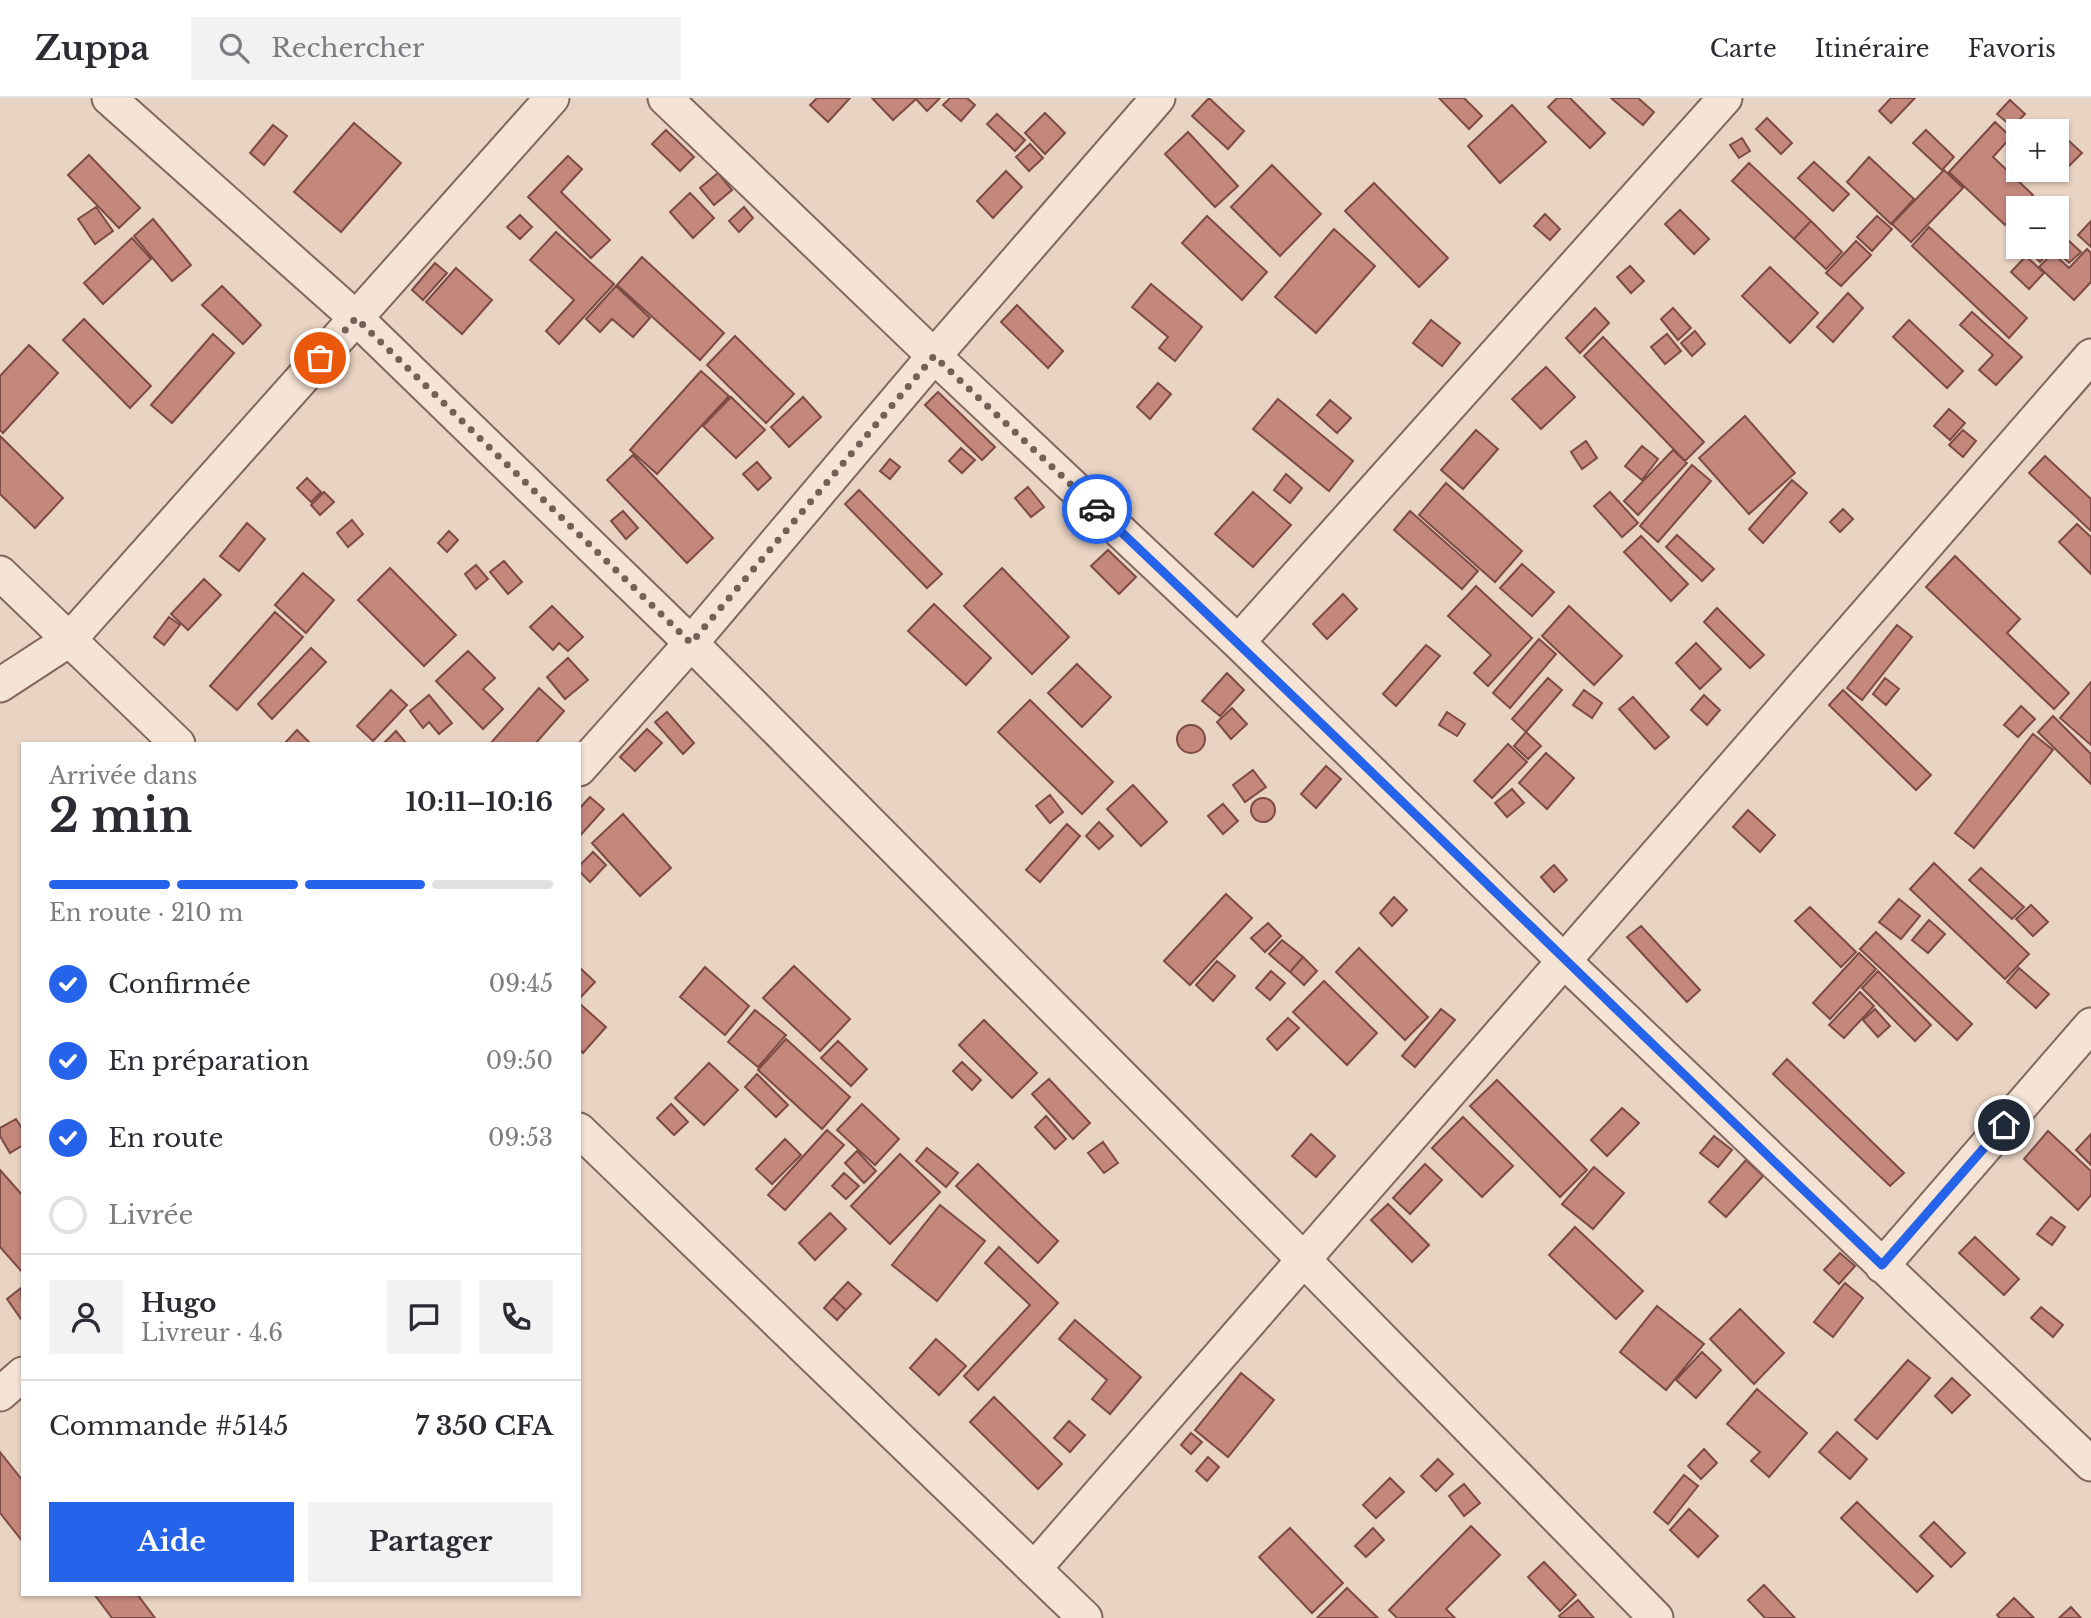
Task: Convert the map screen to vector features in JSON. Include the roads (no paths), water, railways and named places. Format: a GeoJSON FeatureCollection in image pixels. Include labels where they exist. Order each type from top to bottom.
{"type":"FeatureCollection","features":[{"type":"Feature","properties":{"kind":"street"},"geometry":{"type":"LineString","coordinates":[[109,98],[356,318],[691,643],[1656,1618]]}},
{"type":"Feature","properties":{"kind":"street"},"geometry":{"type":"LineString","coordinates":[[0,685],[69,640],[552,98]]}},
{"type":"Feature","properties":{"kind":"street"},"geometry":{"type":"LineString","coordinates":[[665,98],[1238,642],[1564,961],[2091,1464]]}},
{"type":"Feature","properties":{"kind":"street"},"geometry":{"type":"LineString","coordinates":[[581,767],[691,643],[934,356],[1158,98]]}},
{"type":"Feature","properties":{"kind":"street"},"geometry":{"type":"LineString","coordinates":[[1238,642],[1725,98]]}},
{"type":"Feature","properties":{"kind":"street"},"geometry":{"type":"LineString","coordinates":[[1034,1569],[2091,356]]}},
{"type":"Feature","properties":{"kind":"street"},"geometry":{"type":"LineString","coordinates":[[0,573],[176,742]]}},
{"type":"Feature","properties":{"kind":"street"},"geometry":{"type":"LineString","coordinates":[[1882,1265],[2091,1025]]}},
{"type":"Feature","properties":{"kind":"street"},"geometry":{"type":"LineString","coordinates":[[581,1132],[1085,1618]]}},
{"type":"Feature","properties":{"kind":"street"},"geometry":{"type":"LineString","coordinates":[[0,1394],[21,1376]]}}]}
